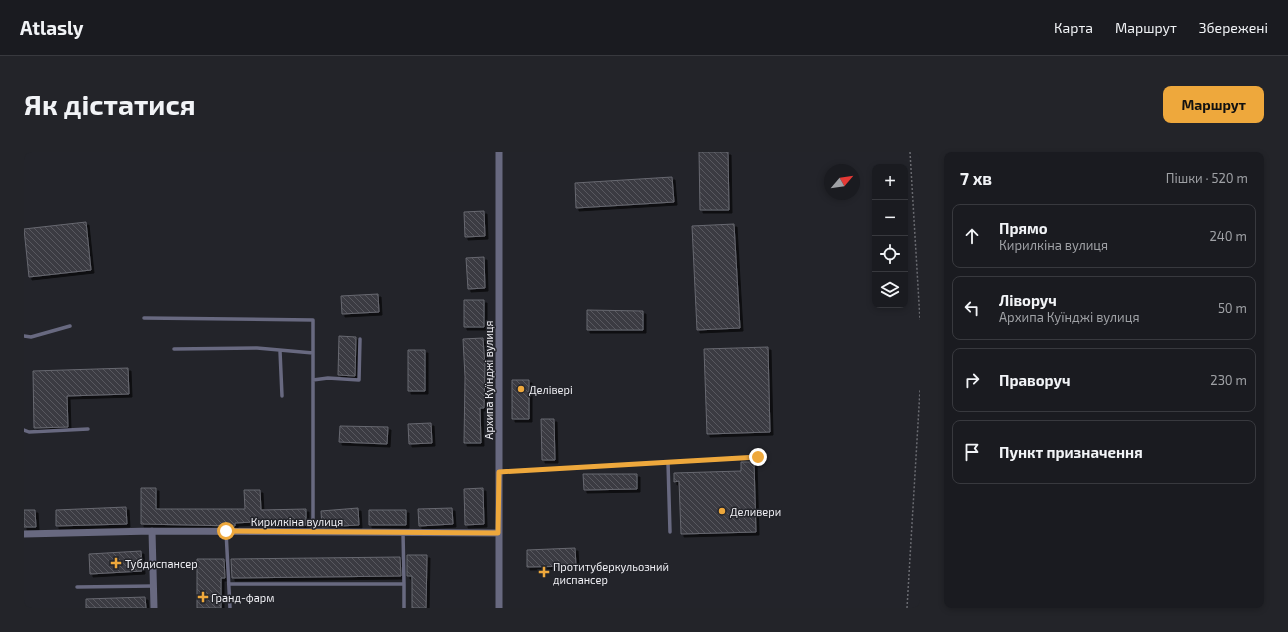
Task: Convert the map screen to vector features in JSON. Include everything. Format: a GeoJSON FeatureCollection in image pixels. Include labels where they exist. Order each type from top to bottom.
{"type":"FeatureCollection","features":[{"type":"Feature","properties":{"kind":"street","name":"Архипа Куїнджі вулиця"},"geometry":{"type":"LineString","coordinates":[[499,152],[499,608]]}},
{"type":"Feature","properties":{"kind":"street","name":"Кирилкіна вулиця"},"geometry":{"type":"LineString","coordinates":[[24,534],[152,530],[498,533]]}},
{"type":"Feature","properties":{"kind":"street"},"geometry":{"type":"LineString","coordinates":[[152,530],[154,608]]}},
{"type":"Feature","properties":{"kind":"lane"},"geometry":{"type":"LineString","coordinates":[[144,318],[313,320],[313,532]]}},
{"type":"Feature","properties":{"kind":"lane"},"geometry":{"type":"LineString","coordinates":[[24,336],[30,337],[70,326]]}},
{"type":"Feature","properties":{"kind":"lane"},"geometry":{"type":"LineString","coordinates":[[313,380],[328,378],[359,380],[360,339]]}},
{"type":"Feature","properties":{"kind":"lane"},"geometry":{"type":"LineString","coordinates":[[174,349],[257,348],[313,353]]}},
{"type":"Feature","properties":{"kind":"lane"},"geometry":{"type":"LineString","coordinates":[[280,351],[282,396]]}},
{"type":"Feature","properties":{"kind":"lane"},"geometry":{"type":"LineString","coordinates":[[24,430],[29,432],[88,429]]}},
{"type":"Feature","properties":{"kind":"lane"},"geometry":{"type":"LineString","coordinates":[[499,472],[758,457]]}},
{"type":"Feature","properties":{"kind":"lane"},"geometry":{"type":"LineString","coordinates":[[668,462],[670,532]]}},
{"type":"Feature","properties":{"kind":"lane"},"geometry":{"type":"LineString","coordinates":[[226,531],[230,608]]}},
{"type":"Feature","properties":{"kind":"lane"},"geometry":{"type":"LineString","coordinates":[[403,532],[404,608]]}},
{"type":"Feature","properties":{"kind":"lane"},"geometry":{"type":"LineString","coordinates":[[229,584],[404,584]]}},
{"type":"Feature","properties":{"kind":"lane"},"geometry":{"type":"LineString","coordinates":[[76,588],[154,586]]}},
{"type":"Feature","properties":{"kind":"path"},"geometry":{"type":"LineString","coordinates":[[910,152],[920,320]]}},
{"type":"Feature","properties":{"kind":"path"},"geometry":{"type":"LineString","coordinates":[[907,608],[920,390]]}},
{"type":"Feature","properties":{"kind":"building"},"geometry":{"type":"Polygon","coordinates":[[[699,152],[728,152],[729,210],[700,210],[699,152]]]}},
{"type":"Feature","properties":{"kind":"building"},"geometry":{"type":"Polygon","coordinates":[[[672,177],[674,202],[576,208],[575,183],[672,177]]]}},
{"type":"Feature","properties":{"kind":"building"},"geometry":{"type":"Polygon","coordinates":[[[484,211],[485,236],[465,237],[464,212],[484,211]]]}},
{"type":"Feature","properties":{"kind":"building"},"geometry":{"type":"Polygon","coordinates":[[[86,222],[91,270],[29,277],[24,229],[86,222]]]}},
{"type":"Feature","properties":{"kind":"building"},"geometry":{"type":"Polygon","coordinates":[[[734,224],[740,328],[697,330],[692,226],[734,224]]]}},
{"type":"Feature","properties":{"kind":"building"},"geometry":{"type":"Polygon","coordinates":[[[484,257],[485,288],[468,289],[466,258],[484,257]]]}},
{"type":"Feature","properties":{"kind":"building"},"geometry":{"type":"Polygon","coordinates":[[[378,294],[379,312],[342,314],[341,296],[378,294]]]}},
{"type":"Feature","properties":{"kind":"building"},"geometry":{"type":"Polygon","coordinates":[[[464,300],[484,300],[484,327],[464,327],[464,300]]]}},
{"type":"Feature","properties":{"kind":"building"},"geometry":{"type":"Polygon","coordinates":[[[587,310],[643,311],[643,330],[587,330],[587,310]]]}},
{"type":"Feature","properties":{"kind":"building"},"geometry":{"type":"Polygon","coordinates":[[[339,336],[356,337],[355,376],[338,375],[339,336]]]}},
{"type":"Feature","properties":{"kind":"building"},"geometry":{"type":"Polygon","coordinates":[[[483,338],[485,366],[484,408],[480,408],[481,443],[464,443],[465,377],[463,339],[483,338]]]}},
{"type":"Feature","properties":{"kind":"building"},"geometry":{"type":"Polygon","coordinates":[[[768,347],[770,432],[707,434],[704,349],[768,347]]]}},
{"type":"Feature","properties":{"kind":"building"},"geometry":{"type":"Polygon","coordinates":[[[408,350],[425,350],[425,391],[408,391],[408,350]]]}},
{"type":"Feature","properties":{"kind":"building"},"geometry":{"type":"Polygon","coordinates":[[[128,368],[129,394],[67,396],[68,427],[34,428],[33,371],[128,368]]]}},
{"type":"Feature","properties":{"kind":"building"},"geometry":{"type":"Polygon","coordinates":[[[512,380],[529,380],[529,419],[512,419],[512,380]]]}},
{"type":"Feature","properties":{"kind":"building"},"geometry":{"type":"Polygon","coordinates":[[[541,419],[554,419],[555,460],[542,460],[541,419]]]}},
{"type":"Feature","properties":{"kind":"building"},"geometry":{"type":"Polygon","coordinates":[[[431,423],[432,443],[409,444],[408,424],[431,423]]]}},
{"type":"Feature","properties":{"kind":"building"},"geometry":{"type":"Polygon","coordinates":[[[340,426],[388,427],[387,444],[339,442],[340,426]]]}},
{"type":"Feature","properties":{"kind":"building"},"geometry":{"type":"Polygon","coordinates":[[[741,462],[754,462],[756,532],[681,534],[679,481],[674,482],[674,473],[741,471],[741,462]]]}},
{"type":"Feature","properties":{"kind":"building"},"geometry":{"type":"Polygon","coordinates":[[[583,474],[637,474],[637,489],[584,490],[583,474]]]}},
{"type":"Feature","properties":{"kind":"building"},"geometry":{"type":"Polygon","coordinates":[[[141,488],[156,488],[156,509],[245,509],[244,490],[260,490],[261,510],[306,509],[306,525],[272,526],[272,521],[235,523],[235,526],[141,524],[141,488]]]}},
{"type":"Feature","properties":{"kind":"building"},"geometry":{"type":"Polygon","coordinates":[[[483,488],[484,524],[465,525],[464,489],[483,488]]]}},
{"type":"Feature","properties":{"kind":"building"},"geometry":{"type":"Polygon","coordinates":[[[126,507],[127,524],[56,526],[56,510],[126,507]]]}},
{"type":"Feature","properties":{"kind":"building"},"geometry":{"type":"Polygon","coordinates":[[[358,508],[359,525],[322,527],[321,511],[358,508]]]}},
{"type":"Feature","properties":{"kind":"building"},"geometry":{"type":"Polygon","coordinates":[[[452,508],[453,524],[419,526],[418,509],[452,508]]]}},
{"type":"Feature","properties":{"kind":"building"},"geometry":{"type":"Polygon","coordinates":[[[24,510],[35,510],[36,527],[24,527],[24,510]]]}},
{"type":"Feature","properties":{"kind":"building"},"geometry":{"type":"Polygon","coordinates":[[[369,510],[406,510],[406,525],[369,525],[369,510]]]}},
{"type":"Feature","properties":{"kind":"building"},"geometry":{"type":"Polygon","coordinates":[[[575,548],[576,566],[527,567],[527,550],[575,548]]]}},
{"type":"Feature","properties":{"kind":"building","name":"Тубдиспансер"},"geometry":{"type":"Polygon","coordinates":[[[141,551],[142,571],[90,574],[89,554],[141,551]]]}},
{"type":"Feature","properties":{"kind":"building"},"geometry":{"type":"Polygon","coordinates":[[[407,555],[427,555],[426,608],[412,608],[412,576],[407,576],[407,555]]]}},
{"type":"Feature","properties":{"kind":"building"},"geometry":{"type":"Polygon","coordinates":[[[400,557],[401,576],[232,578],[231,559],[400,557]]]}},
{"type":"Feature","properties":{"kind":"building"},"geometry":{"type":"Polygon","coordinates":[[[197,559],[224,559],[225,578],[221,578],[221,608],[197,608],[197,559]]]}},
{"type":"Feature","properties":{"kind":"building"},"geometry":{"type":"Polygon","coordinates":[[[145,597],[146,608],[86,608],[86,599],[145,597]]]}},
{"type":"Feature","properties":{"kind":"place","name":"Делівері"},"geometry":{"type":"Point","coordinates":[521,389]}},
{"type":"Feature","properties":{"kind":"place","name":"Деливери"},"geometry":{"type":"Point","coordinates":[722,511]}},
{"type":"Feature","properties":{"kind":"place","name":"Тубдиспансер"},"geometry":{"type":"Point","coordinates":[116,563]}},
{"type":"Feature","properties":{"kind":"place","name":"Протитуберкульозний диспансер"},"geometry":{"type":"Point","coordinates":[544,572]}},
{"type":"Feature","properties":{"kind":"place","name":"Гранд-фарм"},"geometry":{"type":"Point","coordinates":[203,597]}},
{"type":"Feature","properties":{"kind":"route"},"geometry":{"type":"LineString","coordinates":[[226,531],[498,533],[499,472],[758,457]]}}]}
